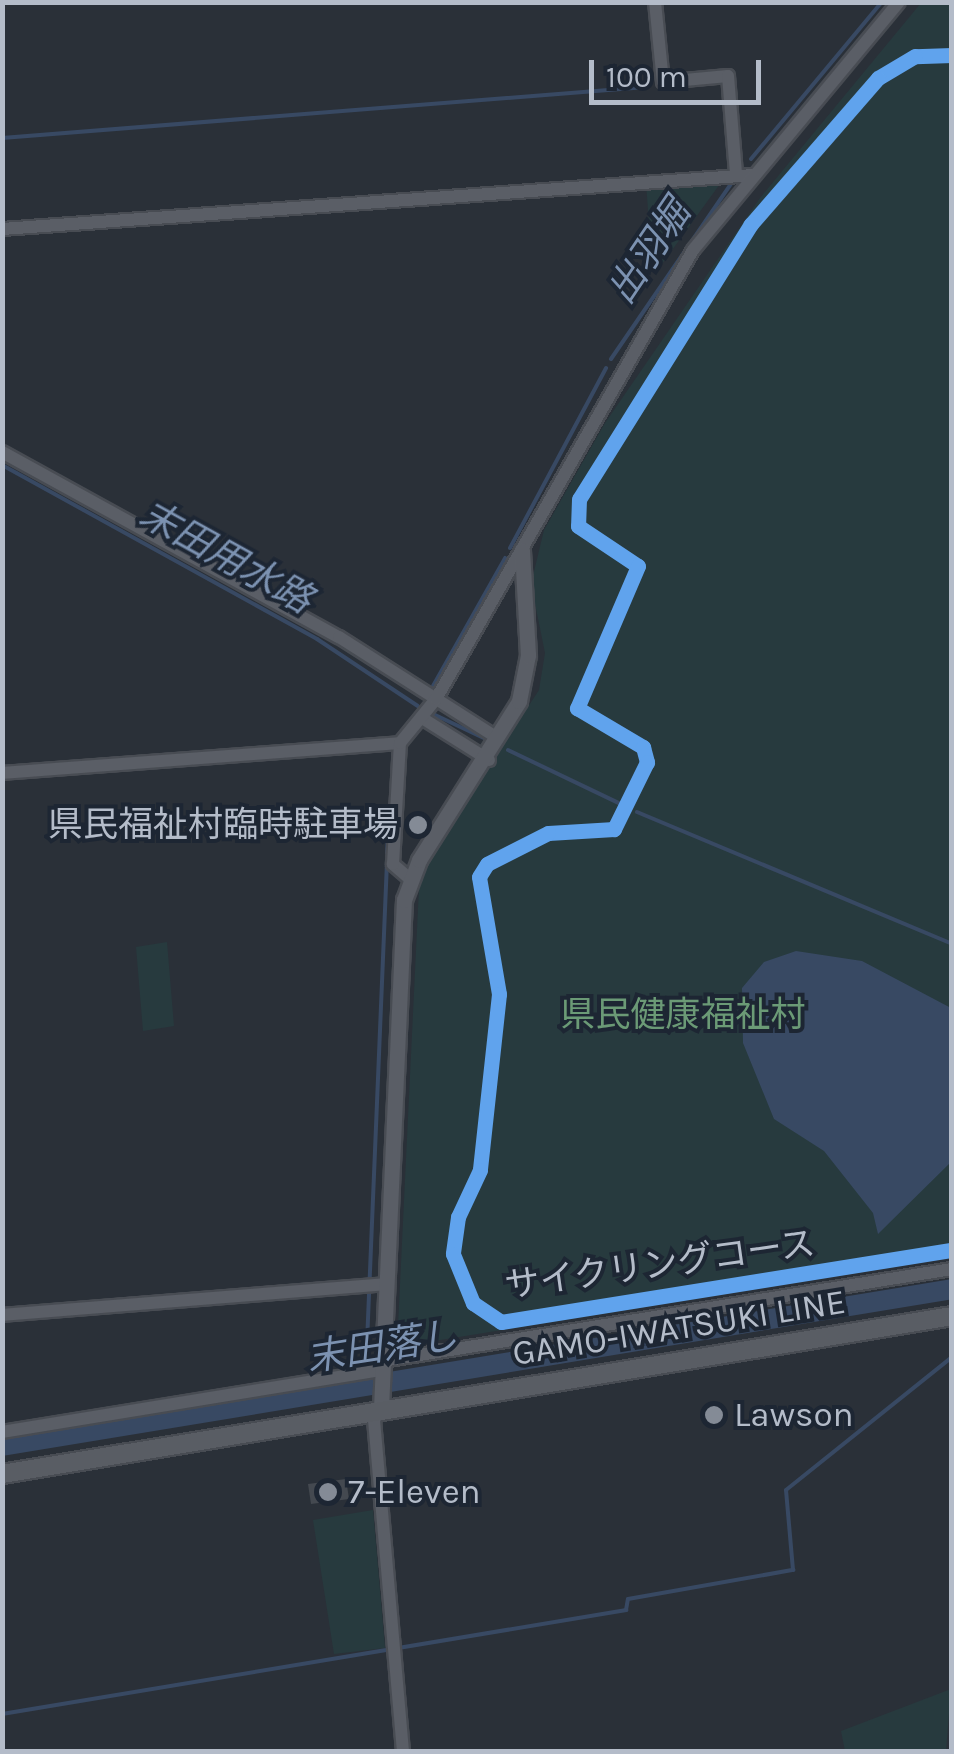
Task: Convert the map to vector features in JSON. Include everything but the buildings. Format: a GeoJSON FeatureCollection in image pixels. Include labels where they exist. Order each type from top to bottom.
{"type":"FeatureCollection","features":[{"type":"Feature","properties":{"kind":"main road","name":"GAMO-IWATSUKI LINE"},"geometry":{"type":"LineString","coordinates":[[2,1474],[952,1316]]}},
{"type":"Feature","properties":{"kind":"street"},"geometry":{"type":"LineString","coordinates":[[656,2],[663,82],[728,76],[736,173]]}},
{"type":"Feature","properties":{"kind":"street"},"geometry":{"type":"LineString","coordinates":[[410,879],[393,864],[400,743],[436,699],[650,315],[753,175],[898,2]]}},
{"type":"Feature","properties":{"kind":"street"},"geometry":{"type":"LineString","coordinates":[[2,228],[736,173],[753,175]]}},
{"type":"Feature","properties":{"kind":"street"},"geometry":{"type":"LineString","coordinates":[[2,452],[491,734]]}},
{"type":"Feature","properties":{"kind":"street"},"geometry":{"type":"LineString","coordinates":[[404,1752],[374,1420],[381,1408],[384,1284],[410,879],[489,760],[526,679],[522,550]]}},
{"type":"Feature","properties":{"kind":"street"},"geometry":{"type":"LineString","coordinates":[[422,718],[489,760]]}},
{"type":"Feature","properties":{"kind":"street"},"geometry":{"type":"LineString","coordinates":[[2,773],[400,743]]}},
{"type":"Feature","properties":{"kind":"street"},"geometry":{"type":"LineString","coordinates":[[2,1432],[952,1268]]}},
{"type":"Feature","properties":{"kind":"street"},"geometry":{"type":"LineString","coordinates":[[2,1315],[384,1284]]}},
{"type":"Feature","properties":{"kind":"green space","name":"県民健康福祉村"},"geometry":{"type":"Polygon","coordinates":[[[921,3],[951,3],[951,1258],[397,1347],[419,888],[432,854],[539,690],[545,653],[531,584],[544,530],[605,423],[760,198],[921,3]]]}},
{"type":"Feature","properties":{"kind":"green space"},"geometry":{"type":"Polygon","coordinates":[[[725,177],[662,264],[652,264],[646,183],[725,177]]]}},
{"type":"Feature","properties":{"kind":"green space"},"geometry":{"type":"Polygon","coordinates":[[[167,942],[174,1026],[143,1031],[136,947],[167,942]]]}},
{"type":"Feature","properties":{"kind":"green space"},"geometry":{"type":"Polygon","coordinates":[[[373,1510],[385,1648],[334,1654],[313,1520],[373,1510]]]}},
{"type":"Feature","properties":{"kind":"green space"},"geometry":{"type":"Polygon","coordinates":[[[951,1689],[946,1751],[845,1751],[841,1731],[951,1689]]]}},
{"type":"Feature","properties":{"kind":"water"},"geometry":{"type":"Polygon","coordinates":[[[796,951],[862,961],[951,1008],[951,1162],[878,1234],[873,1213],[824,1151],[774,1119],[743,1043],[742,988],[764,962],[796,951]]]}},
{"type":"Feature","properties":{"kind":"waterway","name":"出羽堀"},"geometry":{"type":"LineString","coordinates":[[751,159],[882,2]]}},
{"type":"Feature","properties":{"kind":"waterway"},"geometry":{"type":"LineString","coordinates":[[2,138],[646,87]]}},
{"type":"Feature","properties":{"kind":"waterway","name":"出羽堀"},"geometry":{"type":"LineString","coordinates":[[611,359],[733,181]]}},
{"type":"Feature","properties":{"kind":"waterway","name":"出羽堀"},"geometry":{"type":"LineString","coordinates":[[510,548],[606,368]]}},
{"type":"Feature","properties":{"kind":"waterway","name":"末田用水路"},"geometry":{"type":"LineString","coordinates":[[2,465],[317,639],[418,706]]}},
{"type":"Feature","properties":{"kind":"waterway","name":"出羽堀"},"geometry":{"type":"LineString","coordinates":[[433,686],[505,558]]}},
{"type":"Feature","properties":{"kind":"waterway"},"geometry":{"type":"LineString","coordinates":[[433,714],[486,739]]}},
{"type":"Feature","properties":{"kind":"waterway"},"geometry":{"type":"LineString","coordinates":[[508,750],[623,805]]}},
{"type":"Feature","properties":{"kind":"waterway"},"geometry":{"type":"LineString","coordinates":[[637,812],[952,944]]}},
{"type":"Feature","properties":{"kind":"waterway"},"geometry":{"type":"LineString","coordinates":[[387,853],[388,833]]}},
{"type":"Feature","properties":{"kind":"waterway"},"geometry":{"type":"LineString","coordinates":[[366,1367],[387,862]]}},
{"type":"Feature","properties":{"kind":"waterway","name":"末田落し"},"geometry":{"type":"LineString","coordinates":[[2,1446],[952,1289]]}},
{"type":"Feature","properties":{"kind":"waterway"},"geometry":{"type":"LineString","coordinates":[[2,1714],[626,1610],[628,1599],[793,1570],[786,1490],[952,1357]]}},
{"type":"Feature","properties":{"kind":"waterway"},"geometry":{"type":"LineString","coordinates":[[363,1387],[364,1377]]}},
{"type":"Feature","properties":{"kind":"cycle path","name":"サイクリングコース"},"geometry":{"type":"LineString","coordinates":[[952,55],[915,56],[878,78],[751,224],[579,499],[578,526],[638,566],[577,708],[643,747],[647,762],[614,829],[548,833],[487,864],[479,877],[499,994],[480,1170],[458,1217],[453,1254],[473,1303],[501,1322],[952,1250]]}},
{"type":"Feature","properties":{"kind":"place","name":"県民福祉村臨時駐車場"},"geometry":{"type":"Point","coordinates":[418,825]}},
{"type":"Feature","properties":{"kind":"place","name":"Lawson"},"geometry":{"type":"Point","coordinates":[714,1415]}},
{"type":"Feature","properties":{"kind":"place","name":"7-Eleven"},"geometry":{"type":"Point","coordinates":[328,1492]}}]}
